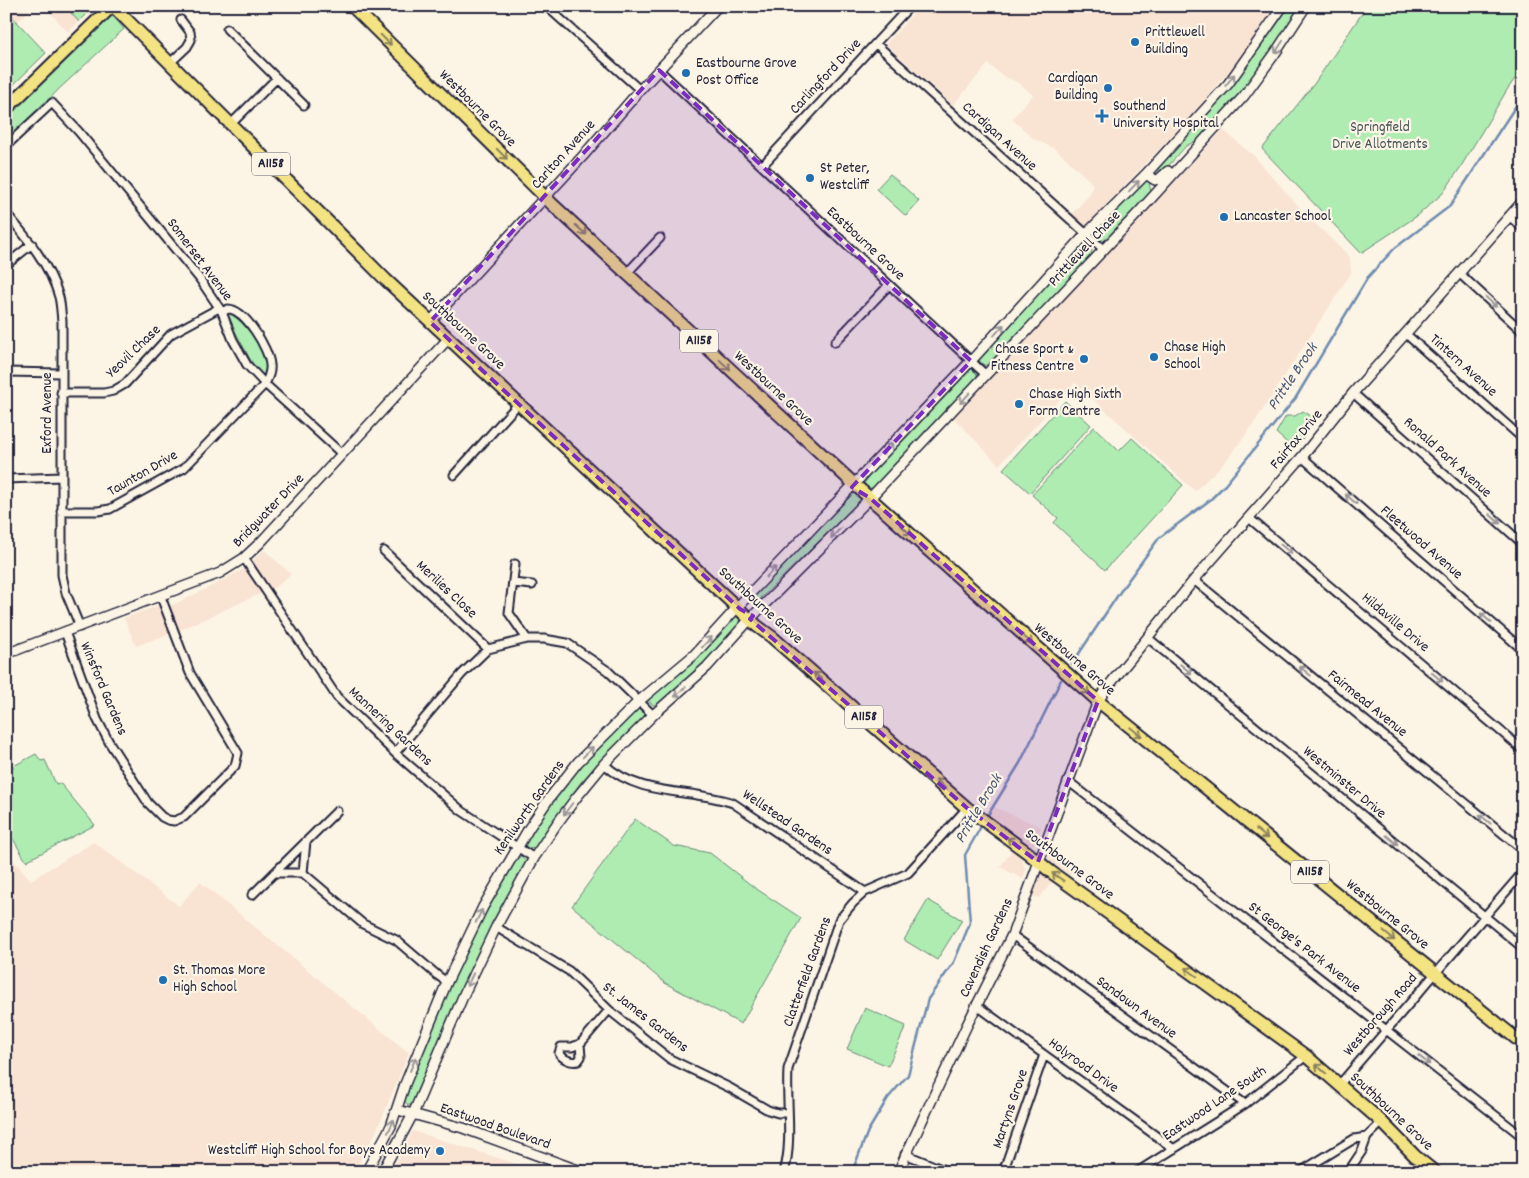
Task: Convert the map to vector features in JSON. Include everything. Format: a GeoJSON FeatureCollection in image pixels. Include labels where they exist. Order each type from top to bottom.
{"type":"FeatureCollection","features":[{"type":"Feature","properties":{"kind":"main road","name":"Southbourne Grove"},"geometry":{"type":"LineString","coordinates":[[113,6],[430,322],[750,619],[918,763],[967,808],[1038,862],[1306,1056],[1382,1122],[1435,1172]]}},
{"type":"Feature","properties":{"kind":"main road","name":"A1158"},"geometry":{"type":"LineString","coordinates":[[6,109],[113,6]]}},
{"type":"Feature","properties":{"kind":"main road","name":"Westbourne Grove"},"geometry":{"type":"LineString","coordinates":[[352,6],[545,197],[854,484],[1098,701],[1523,1044]]}},
{"type":"Feature","properties":{"kind":"street"},"geometry":{"type":"LineString","coordinates":[[546,6],[640,90]]}},
{"type":"Feature","properties":{"kind":"street","name":"Carlingford Drive"},"geometry":{"type":"LineString","coordinates":[[762,166],[910,6]]}},
{"type":"Feature","properties":{"kind":"street","name":"Prittlewell Chase"},"geometry":{"type":"LineString","coordinates":[[854,484],[1228,84],[1283,6]]}},
{"type":"Feature","properties":{"kind":"street","name":"Prittlewell Chase"},"geometry":{"type":"LineString","coordinates":[[868,496],[986,375],[1244,96],[1306,6]]}},
{"type":"Feature","properties":{"kind":"street","name":"Carlton Avenue"},"geometry":{"type":"LineString","coordinates":[[430,322],[716,7]]}},
{"type":"Feature","properties":{"kind":"street"},"geometry":{"type":"LineString","coordinates":[[170,63],[188,47],[191,40],[190,32],[181,20]]}},
{"type":"Feature","properties":{"kind":"street"},"geometry":{"type":"LineString","coordinates":[[227,29],[304,105]]}},
{"type":"Feature","properties":{"kind":"street","name":"Cardigan Avenue"},"geometry":{"type":"LineString","coordinates":[[876,44],[1103,249]]}},
{"type":"Feature","properties":{"kind":"street","name":"Eastbourne Grove"},"geometry":{"type":"LineString","coordinates":[[659,70],[986,375]]}},
{"type":"Feature","properties":{"kind":"street"},"geometry":{"type":"LineString","coordinates":[[230,124],[277,78]]}},
{"type":"Feature","properties":{"kind":"street","name":"Somerset Avenue"},"geometry":{"type":"LineString","coordinates":[[6,146],[52,103],[80,132],[199,278],[220,310],[233,340],[247,365],[264,384],[342,454]]}},
{"type":"Feature","properties":{"kind":"street"},"geometry":{"type":"LineString","coordinates":[[1153,196],[1159,179],[1183,156],[1201,144]]}},
{"type":"Feature","properties":{"kind":"street"},"geometry":{"type":"LineString","coordinates":[[1148,171],[1155,180],[1159,179]]}},
{"type":"Feature","properties":{"kind":"street","name":"Fairfax Drive"},"geometry":{"type":"LineString","coordinates":[[1098,701],[1106,688],[1194,580],[1302,457],[1354,393],[1523,201]]}},
{"type":"Feature","properties":{"kind":"street","name":"Exford Avenue"},"geometry":{"type":"LineString","coordinates":[[6,212],[32,244],[52,277],[59,298],[62,320],[62,575],[66,593],[80,627]]}},
{"type":"Feature","properties":{"kind":"street"},"geometry":{"type":"LineString","coordinates":[[1509,216],[1523,228]]}},
{"type":"Feature","properties":{"kind":"street"},"geometry":{"type":"LineString","coordinates":[[627,273],[660,238]]}},
{"type":"Feature","properties":{"kind":"street"},"geometry":{"type":"LineString","coordinates":[[6,265],[32,244]]}},
{"type":"Feature","properties":{"kind":"street"},"geometry":{"type":"LineString","coordinates":[[1460,273],[1523,332]]}},
{"type":"Feature","properties":{"kind":"street"},"geometry":{"type":"LineString","coordinates":[[835,342],[888,285]]}},
{"type":"Feature","properties":{"kind":"street"},"geometry":{"type":"LineString","coordinates":[[220,310],[237,311],[254,329],[264,347],[270,365],[269,375],[264,384]]}},
{"type":"Feature","properties":{"kind":"street","name":"Yeovil Chase"},"geometry":{"type":"LineString","coordinates":[[62,394],[113,391],[124,384],[171,334],[220,310]]}},
{"type":"Feature","properties":{"kind":"street","name":"Tintern Avenue"},"geometry":{"type":"LineString","coordinates":[[1406,334],[1523,439]]}},
{"type":"Feature","properties":{"kind":"street","name":"Bridgwater Drive"},"geometry":{"type":"LineString","coordinates":[[6,654],[161,596],[220,572],[244,558],[260,543],[448,338]]}},
{"type":"Feature","properties":{"kind":"street"},"geometry":{"type":"LineString","coordinates":[[6,372],[61,373]]}},
{"type":"Feature","properties":{"kind":"street","name":"Taunton Drive"},"geometry":{"type":"LineString","coordinates":[[62,511],[110,509],[184,468],[264,384]]}},
{"type":"Feature","properties":{"kind":"street","name":"Ronald Park Avenue"},"geometry":{"type":"LineString","coordinates":[[1354,393],[1523,544]]}},
{"type":"Feature","properties":{"kind":"street"},"geometry":{"type":"LineString","coordinates":[[454,474],[519,403]]}},
{"type":"Feature","properties":{"kind":"street","name":"Fleetwood Avenue"},"geometry":{"type":"LineString","coordinates":[[1302,457],[1523,650]]}},
{"type":"Feature","properties":{"kind":"street"},"geometry":{"type":"LineString","coordinates":[[6,480],[62,477]]}},
{"type":"Feature","properties":{"kind":"street","name":"Kenilworth Gardens"},"geometry":{"type":"LineString","coordinates":[[366,1172],[379,1152],[398,1110],[399,1097],[404,1084],[447,982],[483,907],[517,848],[548,800],[578,762],[639,702],[694,655],[854,484]]}},
{"type":"Feature","properties":{"kind":"street"},"geometry":{"type":"LineString","coordinates":[[814,526],[853,492],[858,491],[868,496]]}},
{"type":"Feature","properties":{"kind":"street","name":"Kenilworth Gardens"},"geometry":{"type":"LineString","coordinates":[[382,1172],[414,1114],[464,994],[496,927],[534,858],[556,825],[604,764],[707,667],[750,619],[801,569],[868,496]]}},
{"type":"Feature","properties":{"kind":"street","name":"Hildaville Drive"},"geometry":{"type":"LineString","coordinates":[[1249,518],[1523,750]]}},
{"type":"Feature","properties":{"kind":"street","name":"Merilies Close"},"geometry":{"type":"LineString","coordinates":[[384,552],[488,649]]}},
{"type":"Feature","properties":{"kind":"street","name":"Mannering Gardens"},"geometry":{"type":"LineString","coordinates":[[244,558],[338,697],[395,753],[462,811],[534,858]]}},
{"type":"Feature","properties":{"kind":"street"},"geometry":{"type":"LineString","coordinates":[[515,564],[509,613],[527,639]]}},
{"type":"Feature","properties":{"kind":"street"},"geometry":{"type":"LineString","coordinates":[[739,608],[743,611],[750,611],[801,569]]}},
{"type":"Feature","properties":{"kind":"street","name":"Fairmead Avenue"},"geometry":{"type":"LineString","coordinates":[[1194,580],[1523,850]]}},
{"type":"Feature","properties":{"kind":"street"},"geometry":{"type":"LineString","coordinates":[[513,582],[532,585]]}},
{"type":"Feature","properties":{"kind":"street","name":"Winsford Gardens"},"geometry":{"type":"LineString","coordinates":[[65,632],[97,719],[109,742],[148,803],[162,817],[168,820],[179,820],[235,766],[238,753],[190,673],[161,596]]}},
{"type":"Feature","properties":{"kind":"street"},"geometry":{"type":"LineString","coordinates":[[395,753],[462,674],[488,649],[527,639],[544,638],[567,643],[608,671],[654,715]]}},
{"type":"Feature","properties":{"kind":"street","name":"Westminster Drive"},"geometry":{"type":"LineString","coordinates":[[1148,638],[1523,948]]}},
{"type":"Feature","properties":{"kind":"street","name":"Cavendish Gardens"},"geometry":{"type":"LineString","coordinates":[[898,1172],[976,1005],[1012,934],[1098,701]]}},
{"type":"Feature","properties":{"kind":"street","name":"Wellstead Gardens"},"geometry":{"type":"LineString","coordinates":[[604,764],[621,776],[656,790],[710,797],[733,803],[865,892]]}},
{"type":"Feature","properties":{"kind":"street","name":"St George's Park Avenue"},"geometry":{"type":"LineString","coordinates":[[1068,781],[1523,1138]]}},
{"type":"Feature","properties":{"kind":"street","name":"Clatterfield Gardens"},"geometry":{"type":"LineString","coordinates":[[784,1172],[788,1150],[788,1069],[839,920],[865,892],[908,873],[967,808]]}},
{"type":"Feature","properties":{"kind":"street"},"geometry":{"type":"LineString","coordinates":[[252,895],[337,811]]}},
{"type":"Feature","properties":{"kind":"street"},"geometry":{"type":"LineString","coordinates":[[303,873],[306,841]]}},
{"type":"Feature","properties":{"kind":"street","name":"Westborough Road"},"geometry":{"type":"LineString","coordinates":[[1339,1085],[1523,872]]}},
{"type":"Feature","properties":{"kind":"street"},"geometry":{"type":"LineString","coordinates":[[274,873],[303,873],[363,924],[396,940],[437,976],[447,982]]}},
{"type":"Feature","properties":{"kind":"street","name":"St. James Gardens"},"geometry":{"type":"LineString","coordinates":[[496,927],[569,971],[609,1010],[670,1059],[730,1088],[768,1110],[787,1113]]}},
{"type":"Feature","properties":{"kind":"street","name":"Sandown Avenue"},"geometry":{"type":"LineString","coordinates":[[1012,934],[1245,1104]]}},
{"type":"Feature","properties":{"kind":"street","name":"Holyrood Drive"},"geometry":{"type":"LineString","coordinates":[[976,1005],[1174,1149]]}},
{"type":"Feature","properties":{"kind":"street"},"geometry":{"type":"LineString","coordinates":[[580,1044],[609,1010]]}},
{"type":"Feature","properties":{"kind":"street","name":"Martyns Grove"},"geometry":{"type":"LineString","coordinates":[[1003,1172],[1044,1055]]}},
{"type":"Feature","properties":{"kind":"street","name":"Eastwood Lane South"},"geometry":{"type":"LineString","coordinates":[[1138,1172],[1245,1104],[1306,1056]]}},
{"type":"Feature","properties":{"kind":"street","name":"Eastwood Boulevard"},"geometry":{"type":"LineString","coordinates":[[398,1110],[463,1128],[583,1172]]}},
{"type":"Feature","properties":{"kind":"street"},"geometry":{"type":"LineString","coordinates":[[1348,1172],[1362,1151],[1367,1137],[1382,1122]]}},
{"type":"Feature","properties":{"kind":"street"},"geometry":{"type":"LineString","coordinates":[[1300,1172],[1354,1139],[1367,1137]]}},
{"type":"Feature","properties":{"kind":"street"},"geometry":{"type":"LineString","coordinates":[[905,1154],[949,1172]]}},
{"type":"Feature","properties":{"kind":"highlighted area"},"geometry":{"type":"Polygon","coordinates":[[[659,70],[971,361],[852,487],[870,498],[1098,701],[1038,862],[967,808],[750,619],[753,616],[740,609],[430,322],[659,70]]]}},
{"type":"Feature","properties":{"kind":"shaded area"},"geometry":{"type":"Polygon","coordinates":[[[6,6],[34,6],[17,22],[6,10],[6,6]]]}},
{"type":"Feature","properties":{"kind":"shaded area"},"geometry":{"type":"Polygon","coordinates":[[[44,6],[79,6],[71,13],[79,22],[68,32],[44,6]]]}},
{"type":"Feature","properties":{"kind":"shaded area","name":"Southend University Hospital"},"geometry":{"type":"Polygon","coordinates":[[[920,6],[1275,6],[1234,65],[1192,114],[1085,227],[1071,215],[1090,194],[1093,184],[1057,150],[1034,139],[1012,119],[1033,95],[1019,83],[1003,76],[988,64],[953,105],[886,44],[920,6]]]}},
{"type":"Feature","properties":{"kind":"shaded area","name":"Chase High School"},"geometry":{"type":"Polygon","coordinates":[[[1223,130],[1254,156],[1307,216],[1350,257],[1351,273],[1253,425],[1226,461],[1195,491],[1075,383],[999,465],[954,418],[1223,130]]]}},
{"type":"Feature","properties":{"kind":"shaded area"},"geometry":{"type":"Polygon","coordinates":[[[264,550],[291,574],[277,586],[180,630],[136,646],[124,618],[157,606],[173,605],[244,569],[264,550]]]}},
{"type":"Feature","properties":{"kind":"shaded area"},"geometry":{"type":"Polygon","coordinates":[[[994,807],[1041,827],[1035,844],[1030,846],[989,815],[994,807]]]}},
{"type":"Feature","properties":{"kind":"shaded area","name":"St. Thomas More High School"},"geometry":{"type":"Polygon","coordinates":[[[94,842],[179,906],[200,882],[409,1053],[376,1132],[354,1172],[17,1172],[6,1163],[6,852],[31,880],[94,842]]]}},
{"type":"Feature","properties":{"kind":"shaded area"},"geometry":{"type":"Polygon","coordinates":[[[1012,850],[1019,854],[1026,870],[1023,879],[1000,867],[1012,850]]]}},
{"type":"Feature","properties":{"kind":"shaded area"},"geometry":{"type":"Polygon","coordinates":[[[1047,853],[1074,862],[1070,876],[1046,858],[1047,853]]]}},
{"type":"Feature","properties":{"kind":"shaded area"},"geometry":{"type":"Polygon","coordinates":[[[1042,871],[1054,880],[1039,898],[1033,896],[1042,871]]]}},
{"type":"Feature","properties":{"kind":"shaded area","name":"Westcliff High School for Boys Academy"},"geometry":{"type":"Polygon","coordinates":[[[413,1131],[542,1172],[391,1172],[413,1131]]]}},
{"type":"Feature","properties":{"kind":"green space"},"geometry":{"type":"Polygon","coordinates":[[[79,6],[95,6],[79,22],[71,13],[79,6]]]}},
{"type":"Feature","properties":{"kind":"green space"},"geometry":{"type":"Polygon","coordinates":[[[1289,6],[1302,6],[1238,96],[1199,139],[1186,146],[1162,173],[1158,168],[1243,69],[1275,28],[1289,6]]]}},
{"type":"Feature","properties":{"kind":"green space","name":"Springfield Drive Allotments"},"geometry":{"type":"Polygon","coordinates":[[[1367,6],[1523,6],[1523,67],[1443,193],[1417,216],[1361,253],[1262,149],[1314,84],[1367,6]]]}},
{"type":"Feature","properties":{"kind":"green space"},"geometry":{"type":"Polygon","coordinates":[[[6,10],[46,53],[6,92],[6,10]]]}},
{"type":"Feature","properties":{"kind":"green space"},"geometry":{"type":"Polygon","coordinates":[[[113,16],[124,29],[59,89],[6,145],[6,116],[108,18],[113,16]]]}},
{"type":"Feature","properties":{"kind":"green space"},"geometry":{"type":"Polygon","coordinates":[[[890,174],[919,201],[906,216],[876,189],[890,174]]]}},
{"type":"Feature","properties":{"kind":"green space"},"geometry":{"type":"Polygon","coordinates":[[[1146,180],[1149,182],[1151,192],[1104,241],[1095,236],[1096,232],[1146,180]]]}},
{"type":"Feature","properties":{"kind":"green space"},"geometry":{"type":"Polygon","coordinates":[[[1082,246],[1088,246],[1092,250],[1091,256],[989,365],[984,365],[980,362],[979,357],[1082,246]]]}},
{"type":"Feature","properties":{"kind":"green space"},"geometry":{"type":"Polygon","coordinates":[[[229,312],[243,320],[260,344],[268,369],[264,376],[261,376],[251,361],[228,318],[229,312]]]}},
{"type":"Feature","properties":{"kind":"green space"},"geometry":{"type":"Polygon","coordinates":[[[967,369],[973,369],[977,373],[977,377],[873,488],[868,488],[864,484],[869,476],[967,369]]]}},
{"type":"Feature","properties":{"kind":"green space"},"geometry":{"type":"Polygon","coordinates":[[[1065,401],[1091,425],[1030,493],[1003,469],[1065,401]]]}},
{"type":"Feature","properties":{"kind":"green space"},"geometry":{"type":"Polygon","coordinates":[[[1303,411],[1311,416],[1303,439],[1293,448],[1276,433],[1286,416],[1295,416],[1303,411]]]}},
{"type":"Feature","properties":{"kind":"green space"},"geometry":{"type":"Polygon","coordinates":[[[1094,427],[1119,451],[1132,438],[1183,485],[1105,570],[1054,523],[1058,518],[1032,495],[1094,427]]]}},
{"type":"Feature","properties":{"kind":"green space"},"geometry":{"type":"Polygon","coordinates":[[[859,493],[861,500],[756,603],[750,599],[852,494],[859,493]]]}},
{"type":"Feature","properties":{"kind":"green space"},"geometry":{"type":"Polygon","coordinates":[[[736,615],[739,615],[741,622],[708,659],[659,704],[653,705],[649,702],[649,697],[736,615]]]}},
{"type":"Feature","properties":{"kind":"green space"},"geometry":{"type":"Polygon","coordinates":[[[637,708],[642,708],[645,711],[644,718],[581,782],[535,848],[529,849],[526,847],[525,842],[573,774],[599,745],[637,708]]]}},
{"type":"Feature","properties":{"kind":"green space"},"geometry":{"type":"Polygon","coordinates":[[[36,754],[41,761],[45,760],[56,784],[60,783],[95,825],[26,861],[6,827],[6,770],[36,754]]]}},
{"type":"Feature","properties":{"kind":"green space"},"geometry":{"type":"Polygon","coordinates":[[[635,819],[674,846],[710,853],[755,888],[801,918],[741,1024],[665,983],[572,906],[635,819]]]}},
{"type":"Feature","properties":{"kind":"green space"},"geometry":{"type":"Polygon","coordinates":[[[521,856],[526,862],[525,866],[490,929],[464,983],[414,1106],[408,1105],[403,1099],[454,978],[481,922],[515,860],[521,856]]]}},
{"type":"Feature","properties":{"kind":"green space"},"geometry":{"type":"Polygon","coordinates":[[[928,900],[962,920],[937,960],[904,940],[928,900]]]}},
{"type":"Feature","properties":{"kind":"green space"},"geometry":{"type":"Polygon","coordinates":[[[865,1008],[906,1026],[888,1066],[847,1049],[865,1008]]]}},
{"type":"Feature","properties":{"kind":"waterway","name":"Prittle Brook"},"geometry":{"type":"LineString","coordinates":[[1072,664],[1124,586],[1159,538],[1210,500],[1225,485],[1295,399],[1368,277],[1395,248],[1450,206],[1523,95]]}},
{"type":"Feature","properties":{"kind":"waterway","name":"Prittle Brook"},"geometry":{"type":"LineString","coordinates":[[986,818],[1020,763],[1061,680]]}},
{"type":"Feature","properties":{"kind":"waterway","name":"Prittle Brook"},"geometry":{"type":"LineString","coordinates":[[852,1172],[868,1131],[888,1098],[908,1075],[928,999],[954,962],[970,923],[965,855],[983,823]]}},
{"type":"Feature","properties":{"kind":"place","name":"Prittlewell Building"},"geometry":{"type":"Point","coordinates":[1135,42]}},
{"type":"Feature","properties":{"kind":"place","name":"Eastbourne Grove Post Office"},"geometry":{"type":"Point","coordinates":[686,73]}},
{"type":"Feature","properties":{"kind":"place","name":"Cardigan Building"},"geometry":{"type":"Point","coordinates":[1108,88]}},
{"type":"Feature","properties":{"kind":"place","name":"Southend University Hospital"},"geometry":{"type":"Point","coordinates":[1102,116]}},
{"type":"Feature","properties":{"kind":"place","name":"St Peter, Westcliff"},"geometry":{"type":"Point","coordinates":[810,178]}},
{"type":"Feature","properties":{"kind":"place","name":"Lancaster School"},"geometry":{"type":"Point","coordinates":[1224,217]}},
{"type":"Feature","properties":{"kind":"place","name":"Chase High School"},"geometry":{"type":"Point","coordinates":[1154,357]}},
{"type":"Feature","properties":{"kind":"place","name":"Chase Sport & Fitness Centre"},"geometry":{"type":"Point","coordinates":[1084,359]}},
{"type":"Feature","properties":{"kind":"place","name":"Chase High Sixth Form Centre"},"geometry":{"type":"Point","coordinates":[1019,404]}},
{"type":"Feature","properties":{"kind":"place","name":"St. Thomas More High School"},"geometry":{"type":"Point","coordinates":[163,980]}},
{"type":"Feature","properties":{"kind":"place","name":"Westcliff High School for Boys Academy"},"geometry":{"type":"Point","coordinates":[440,1151]}}]}
